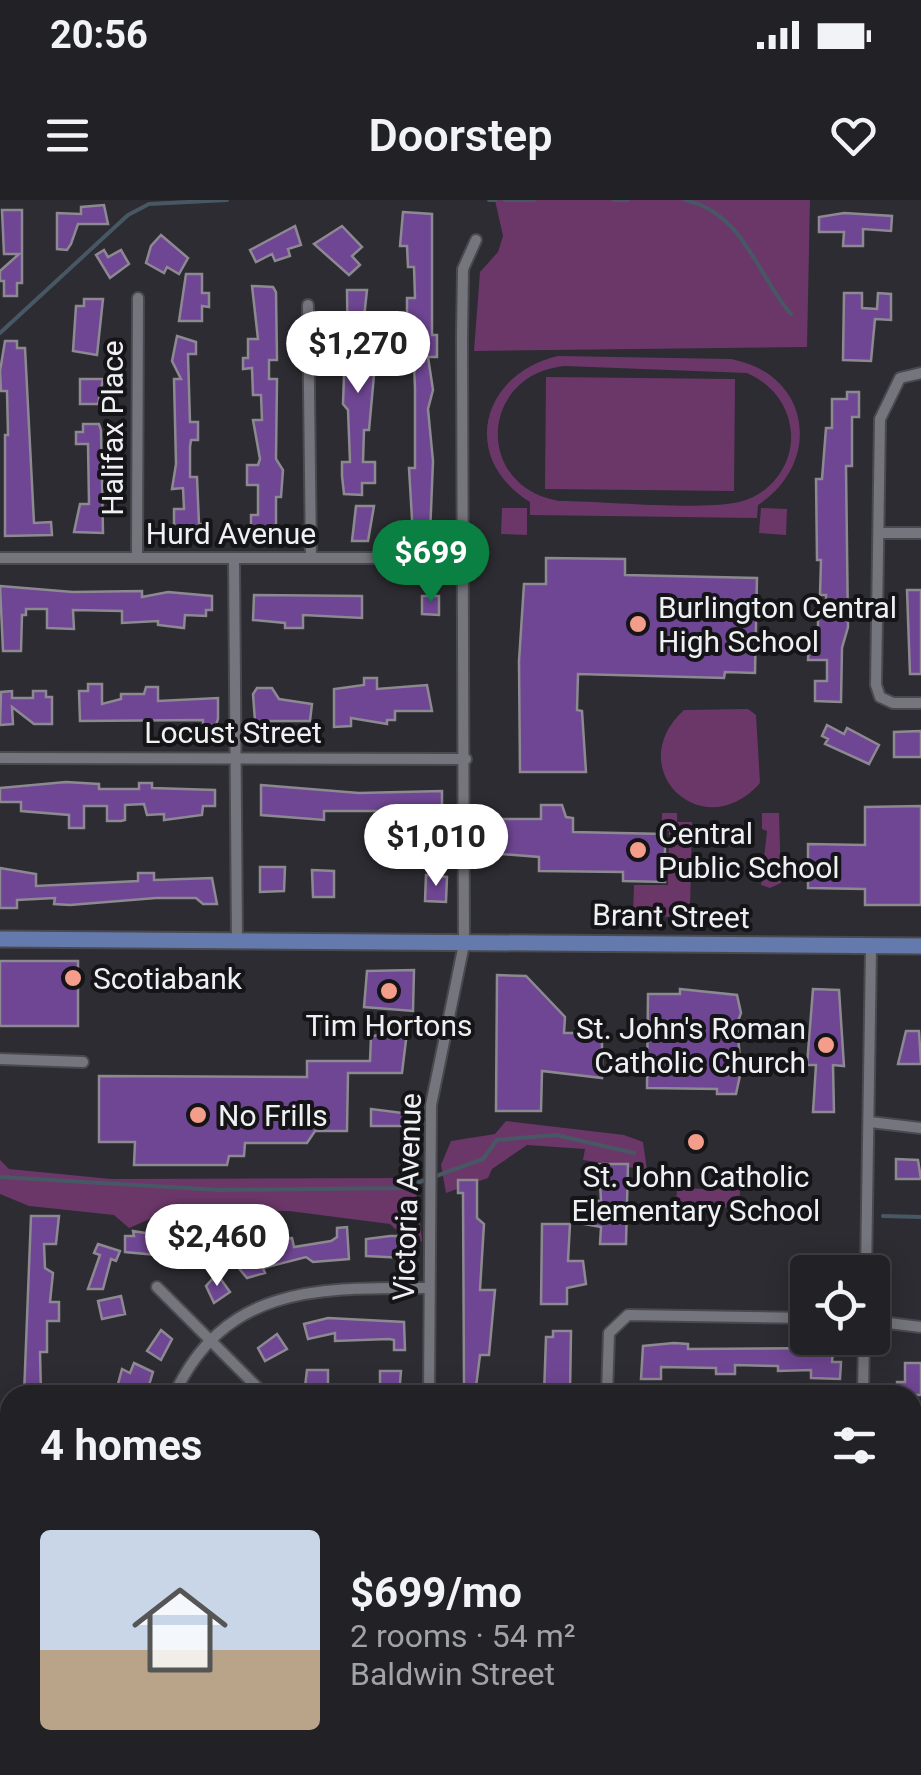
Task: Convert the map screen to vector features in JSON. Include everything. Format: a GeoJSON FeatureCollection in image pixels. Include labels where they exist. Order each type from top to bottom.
{"type":"FeatureCollection","features":[{"type":"Feature","properties":{"kind":"main road","name":"Brant Street"},"geometry":{"type":"LineString","coordinates":[[0,938],[921,946]]}},
{"type":"Feature","properties":{"kind":"street","name":"Victoria Avenue"},"geometry":{"type":"LineString","coordinates":[[429,1385],[431,1106],[464,944],[463,270],[476,240]]}},
{"type":"Feature","properties":{"kind":"street","name":"Halifax Place"},"geometry":{"type":"LineString","coordinates":[[136,558],[138,298]]}},
{"type":"Feature","properties":{"kind":"street"},"geometry":{"type":"LineString","coordinates":[[308,306],[311,558]]}},
{"type":"Feature","properties":{"kind":"street"},"geometry":{"type":"LineString","coordinates":[[921,373],[900,378],[888,395],[880,419],[876,685],[880,697],[894,703],[921,703]]}},
{"type":"Feature","properties":{"kind":"street"},"geometry":{"type":"LineString","coordinates":[[881,532],[921,533]]}},
{"type":"Feature","properties":{"kind":"street","name":"Hurd Avenue"},"geometry":{"type":"LineString","coordinates":[[0,558],[462,558]]}},
{"type":"Feature","properties":{"kind":"street"},"geometry":{"type":"LineString","coordinates":[[234,558],[237,940]]}},
{"type":"Feature","properties":{"kind":"street","name":"Locust Street"},"geometry":{"type":"LineString","coordinates":[[0,758],[466,758]]}},
{"type":"Feature","properties":{"kind":"street"},"geometry":{"type":"LineString","coordinates":[[866,1255],[872,948]]}},
{"type":"Feature","properties":{"kind":"street"},"geometry":{"type":"LineString","coordinates":[[0,1059],[83,1062]]}},
{"type":"Feature","properties":{"kind":"street"},"geometry":{"type":"LineString","coordinates":[[870,1122],[921,1128]]}},
{"type":"Feature","properties":{"kind":"street"},"geometry":{"type":"LineString","coordinates":[[158,1287],[255,1385]]}},
{"type":"Feature","properties":{"kind":"street"},"geometry":{"type":"LineString","coordinates":[[181,1385],[226,1324],[262,1303],[301,1293],[429,1288]]}},
{"type":"Feature","properties":{"kind":"street"},"geometry":{"type":"LineString","coordinates":[[607,1385],[609,1333],[628,1315],[790,1318]]}},
{"type":"Feature","properties":{"kind":"street"},"geometry":{"type":"LineString","coordinates":[[890,1323],[921,1327]]}},
{"type":"Feature","properties":{"kind":"street"},"geometry":{"type":"LineString","coordinates":[[863,1385],[864,1355]]}},
{"type":"Feature","properties":{"kind":"shaded area"},"geometry":{"type":"Polygon","coordinates":[[[495,200],[810,200],[807,347],[474,351],[480,272],[498,252],[503,236],[495,200]]]}},
{"type":"Feature","properties":{"kind":"shaded area"},"geometry":{"type":"Polygon","coordinates":[[[558,356],[731,359],[758,368],[778,382],[792,400],[799,422],[799,444],[792,466],[779,487],[758,505],[757,518],[530,515],[530,502],[508,484],[494,463],[487,441],[488,419],[497,399],[511,380],[558,356]],[[565,366],[537,374],[516,388],[503,409],[498,431],[501,454],[512,475],[531,492],[559,501],[700,506],[739,502],[770,486],[784,467],[791,445],[787,413],[778,397],[747,373],[565,366]]]}},
{"type":"Feature","properties":{"kind":"shaded area"},"geometry":{"type":"Polygon","coordinates":[[[546,377],[735,379],[734,491],[545,489],[546,377]]]}},
{"type":"Feature","properties":{"kind":"shaded area"},"geometry":{"type":"Polygon","coordinates":[[[502,508],[527,508],[527,535],[501,534],[502,508]]]}},
{"type":"Feature","properties":{"kind":"shaded area"},"geometry":{"type":"Polygon","coordinates":[[[761,508],[787,509],[786,535],[759,533],[761,508]]]}},
{"type":"Feature","properties":{"kind":"shaded area"},"geometry":{"type":"Polygon","coordinates":[[[748,709],[756,715],[760,783],[738,801],[715,807],[694,804],[677,793],[665,776],[661,755],[667,732],[684,710],[748,709]]]}},
{"type":"Feature","properties":{"kind":"shaded area"},"geometry":{"type":"Polygon","coordinates":[[[662,813],[677,813],[677,822],[692,822],[690,912],[684,912],[683,917],[633,916],[634,885],[668,885],[669,831],[662,830],[662,813]]]}},
{"type":"Feature","properties":{"kind":"shaded area"},"geometry":{"type":"Polygon","coordinates":[[[762,813],[779,813],[781,883],[770,888],[761,885],[767,831],[762,829],[762,813]]]}},
{"type":"Feature","properties":{"kind":"shaded area"},"geometry":{"type":"Polygon","coordinates":[[[506,1121],[624,1135],[643,1142],[647,1170],[583,1160],[585,1149],[527,1145],[492,1169],[488,1178],[446,1193],[441,1165],[451,1141],[495,1134],[506,1121]]]}},
{"type":"Feature","properties":{"kind":"shaded area"},"geometry":{"type":"Polygon","coordinates":[[[0,1160],[9,1169],[111,1179],[415,1178],[422,1241],[414,1247],[390,1224],[289,1211],[171,1210],[129,1228],[114,1215],[29,1206],[0,1194],[0,1160]]]}},
{"type":"Feature","properties":{"kind":"shaded area"},"geometry":{"type":"Polygon","coordinates":[[[677,1188],[740,1190],[739,1208],[676,1206],[677,1188]]]}},
{"type":"Feature","properties":{"kind":"building"},"geometry":{"type":"Polygon","coordinates":[[[104,205],[108,224],[78,224],[67,250],[57,249],[57,213],[81,214],[81,207],[104,205]]]}},
{"type":"Feature","properties":{"kind":"building"},"geometry":{"type":"Polygon","coordinates":[[[2,210],[22,210],[22,283],[17,283],[17,296],[4,296],[4,281],[0,281],[0,271],[19,254],[4,254],[2,210]]]}},
{"type":"Feature","properties":{"kind":"building"},"geometry":{"type":"Polygon","coordinates":[[[403,212],[432,214],[432,335],[437,335],[437,357],[428,357],[433,390],[428,409],[433,461],[430,535],[413,536],[409,468],[415,468],[415,388],[414,364],[406,362],[406,342],[414,342],[407,298],[415,298],[414,267],[408,267],[407,246],[400,246],[403,212]]]}},
{"type":"Feature","properties":{"kind":"building"},"geometry":{"type":"Polygon","coordinates":[[[844,213],[892,216],[891,231],[863,229],[863,246],[843,246],[844,232],[819,232],[819,217],[844,213]]]}},
{"type":"Feature","properties":{"kind":"building"},"geometry":{"type":"Polygon","coordinates":[[[295,226],[301,245],[288,249],[290,256],[275,261],[272,254],[256,262],[250,250],[295,226]]]}},
{"type":"Feature","properties":{"kind":"building"},"geometry":{"type":"Polygon","coordinates":[[[342,226],[362,247],[352,256],[360,265],[349,275],[314,244],[342,226]]]}},
{"type":"Feature","properties":{"kind":"building"},"geometry":{"type":"Polygon","coordinates":[[[161,235],[188,258],[179,274],[167,267],[164,273],[146,263],[151,246],[161,235]]]}},
{"type":"Feature","properties":{"kind":"building"},"geometry":{"type":"Polygon","coordinates":[[[104,250],[108,257],[121,250],[129,264],[110,278],[96,255],[104,250]]]}},
{"type":"Feature","properties":{"kind":"building"},"geometry":{"type":"Polygon","coordinates":[[[186,274],[202,274],[202,293],[209,293],[209,307],[202,306],[202,321],[179,321],[186,274]]]}},
{"type":"Feature","properties":{"kind":"building"},"geometry":{"type":"Polygon","coordinates":[[[252,286],[273,287],[276,292],[277,360],[269,360],[269,379],[277,379],[276,459],[283,470],[281,497],[276,497],[276,533],[251,534],[251,515],[258,515],[258,485],[247,485],[247,465],[258,465],[260,459],[253,420],[262,420],[261,395],[253,395],[252,368],[243,369],[243,358],[248,358],[248,339],[258,339],[252,286]]]}},
{"type":"Feature","properties":{"kind":"building"},"geometry":{"type":"Polygon","coordinates":[[[347,290],[367,290],[362,337],[369,337],[370,375],[374,375],[369,430],[364,430],[363,462],[375,462],[375,483],[362,483],[362,495],[344,494],[342,476],[342,462],[350,462],[348,410],[343,404],[344,375],[348,375],[347,290]]]}},
{"type":"Feature","properties":{"kind":"building"},"geometry":{"type":"Polygon","coordinates":[[[844,293],[862,293],[862,308],[877,309],[878,293],[891,294],[891,320],[875,319],[871,361],[843,360],[844,293]]]}},
{"type":"Feature","properties":{"kind":"building"},"geometry":{"type":"Polygon","coordinates":[[[84,299],[103,299],[97,355],[73,351],[76,306],[84,306],[84,299]]]}},
{"type":"Feature","properties":{"kind":"building"},"geometry":{"type":"Polygon","coordinates":[[[177,336],[196,342],[196,354],[188,354],[190,422],[198,422],[198,440],[191,440],[190,477],[197,477],[199,524],[210,524],[210,537],[174,534],[174,509],[184,509],[183,488],[172,489],[176,464],[174,379],[181,379],[172,361],[177,336]]]}},
{"type":"Feature","properties":{"kind":"building"},"geometry":{"type":"Polygon","coordinates":[[[5,341],[17,341],[17,348],[25,348],[34,523],[51,522],[52,535],[5,536],[7,391],[1,391],[0,371],[5,341]]]}},
{"type":"Feature","properties":{"kind":"building"},"geometry":{"type":"Polygon","coordinates":[[[80,379],[103,379],[98,404],[80,404],[80,379]]]}},
{"type":"Feature","properties":{"kind":"building"},"geometry":{"type":"Polygon","coordinates":[[[847,392],[859,392],[859,417],[852,417],[852,466],[846,466],[848,627],[842,648],[841,702],[815,701],[815,681],[827,681],[827,660],[808,660],[809,642],[818,642],[818,614],[826,614],[826,595],[820,595],[821,560],[817,560],[816,479],[822,479],[826,428],[832,428],[832,399],[847,399],[847,392]]]}},
{"type":"Feature","properties":{"kind":"building"},"geometry":{"type":"Polygon","coordinates":[[[83,424],[99,424],[101,430],[103,533],[74,532],[80,504],[89,504],[88,444],[76,444],[76,432],[83,432],[83,424]]]}},
{"type":"Feature","properties":{"kind":"building"},"geometry":{"type":"Polygon","coordinates":[[[356,506],[374,506],[368,541],[352,541],[356,506]]]}},
{"type":"Feature","properties":{"kind":"building"},"geometry":{"type":"Polygon","coordinates":[[[546,558],[625,559],[625,575],[757,578],[755,673],[725,672],[724,678],[578,674],[577,710],[582,711],[586,772],[520,772],[519,661],[524,584],[546,584],[546,558]]]}},
{"type":"Feature","properties":{"kind":"building"},"geometry":{"type":"Polygon","coordinates":[[[0,586],[73,592],[142,591],[142,597],[168,592],[212,596],[212,610],[206,610],[206,616],[185,615],[184,628],[158,625],[158,621],[122,623],[122,611],[73,610],[74,629],[47,628],[47,609],[26,609],[26,615],[22,615],[21,651],[3,651],[0,586]]]}},
{"type":"Feature","properties":{"kind":"building"},"geometry":{"type":"Polygon","coordinates":[[[907,590],[921,590],[921,674],[910,674],[907,590]]]}},
{"type":"Feature","properties":{"kind":"building"},"geometry":{"type":"Polygon","coordinates":[[[254,595],[362,596],[362,618],[303,615],[303,628],[285,628],[285,623],[253,620],[254,595]]]}},
{"type":"Feature","properties":{"kind":"building"},"geometry":{"type":"Polygon","coordinates":[[[422,596],[439,596],[439,615],[422,614],[422,596]]]}},
{"type":"Feature","properties":{"kind":"building"},"geometry":{"type":"Polygon","coordinates":[[[364,678],[377,678],[377,689],[427,685],[432,711],[395,711],[395,720],[387,720],[387,724],[351,718],[351,726],[334,727],[334,689],[364,685],[364,678]]]}},
{"type":"Feature","properties":{"kind":"building"},"geometry":{"type":"Polygon","coordinates":[[[88,684],[102,684],[102,704],[121,699],[121,694],[144,694],[146,687],[158,687],[158,701],[218,698],[218,719],[216,725],[203,725],[203,720],[80,721],[79,691],[88,691],[88,684]]]}},
{"type":"Feature","properties":{"kind":"building"},"geometry":{"type":"Polygon","coordinates":[[[257,688],[272,688],[279,699],[312,704],[310,721],[255,721],[253,694],[257,688]]]}},
{"type":"Feature","properties":{"kind":"building"},"geometry":{"type":"Polygon","coordinates":[[[12,691],[12,698],[33,698],[33,691],[46,691],[46,697],[52,697],[52,724],[34,724],[12,707],[13,724],[0,725],[1,692],[12,691]]]}},
{"type":"Feature","properties":{"kind":"building"},"geometry":{"type":"Polygon","coordinates":[[[827,725],[844,734],[847,728],[879,745],[869,764],[825,744],[828,739],[822,736],[827,725]]]}},
{"type":"Feature","properties":{"kind":"building"},"geometry":{"type":"Polygon","coordinates":[[[921,731],[921,757],[894,757],[894,732],[921,731]]]}},
{"type":"Feature","properties":{"kind":"building"},"geometry":{"type":"Polygon","coordinates":[[[66,782],[99,784],[99,789],[139,789],[139,783],[152,783],[152,788],[215,790],[215,806],[203,806],[202,815],[164,820],[164,814],[147,815],[144,804],[125,805],[125,820],[107,821],[107,806],[84,806],[84,828],[69,828],[69,815],[21,811],[21,802],[0,802],[0,788],[66,782]]]}},
{"type":"Feature","properties":{"kind":"building"},"geometry":{"type":"Polygon","coordinates":[[[261,785],[359,793],[442,791],[442,814],[386,819],[386,811],[324,811],[324,820],[261,815],[261,785]]]}},
{"type":"Feature","properties":{"kind":"building"},"geometry":{"type":"Polygon","coordinates":[[[541,805],[562,805],[566,817],[573,818],[573,832],[665,834],[665,882],[623,881],[623,872],[539,871],[539,857],[502,854],[503,819],[541,819],[541,805]]]}},
{"type":"Feature","properties":{"kind":"building"},"geometry":{"type":"Polygon","coordinates":[[[921,806],[921,905],[865,905],[865,889],[808,888],[808,844],[865,845],[865,807],[921,806]]]}},
{"type":"Feature","properties":{"kind":"building"},"geometry":{"type":"Polygon","coordinates":[[[260,867],[285,867],[284,891],[260,892],[260,867]]]}},
{"type":"Feature","properties":{"kind":"building"},"geometry":{"type":"Polygon","coordinates":[[[0,868],[36,874],[36,886],[138,881],[138,873],[154,873],[154,880],[212,878],[217,904],[203,904],[196,898],[156,898],[70,905],[54,904],[55,898],[17,900],[17,908],[0,908],[0,868]]]}},
{"type":"Feature","properties":{"kind":"building"},"geometry":{"type":"Polygon","coordinates":[[[312,870],[334,871],[334,897],[313,897],[312,870]]]}},
{"type":"Feature","properties":{"kind":"building"},"geometry":{"type":"Polygon","coordinates":[[[426,875],[447,877],[446,902],[425,901],[426,875]]]}},
{"type":"Feature","properties":{"kind":"building"},"geometry":{"type":"Polygon","coordinates":[[[0,961],[78,961],[78,1026],[0,1026],[0,961]]]}},
{"type":"Feature","properties":{"kind":"building","name":"Tim Hortons"},"geometry":{"type":"Polygon","coordinates":[[[414,970],[413,1011],[364,1007],[367,971],[414,970]]]}},
{"type":"Feature","properties":{"kind":"building"},"geometry":{"type":"Polygon","coordinates":[[[497,975],[526,976],[565,1017],[564,1033],[602,1033],[602,1078],[542,1071],[541,1111],[496,1111],[497,975]]]}},
{"type":"Feature","properties":{"kind":"building"},"geometry":{"type":"Polygon","coordinates":[[[680,989],[737,995],[741,1013],[737,1024],[741,1071],[736,1094],[717,1094],[717,1089],[647,1088],[648,994],[680,994],[680,989]]]}},
{"type":"Feature","properties":{"kind":"building","name":"St. John's Roman Catholic Church"},"geometry":{"type":"Polygon","coordinates":[[[813,989],[839,990],[844,1066],[833,1065],[834,1112],[813,1112],[816,1065],[807,1065],[813,989]]]}},
{"type":"Feature","properties":{"kind":"building"},"geometry":{"type":"Polygon","coordinates":[[[906,1031],[919,1031],[921,1064],[898,1064],[906,1031]]]}},
{"type":"Feature","properties":{"kind":"building"},"geometry":{"type":"Polygon","coordinates":[[[407,1032],[402,1073],[348,1073],[347,1131],[315,1131],[307,1143],[245,1143],[244,1156],[229,1156],[227,1165],[134,1165],[135,1142],[99,1142],[99,1076],[307,1077],[307,1061],[370,1061],[371,1037],[407,1032]]]}},
{"type":"Feature","properties":{"kind":"building"},"geometry":{"type":"Polygon","coordinates":[[[371,1109],[403,1113],[403,1126],[371,1126],[371,1109]]]}},
{"type":"Feature","properties":{"kind":"building"},"geometry":{"type":"Polygon","coordinates":[[[896,1159],[918,1160],[921,1179],[896,1179],[896,1159]]]}},
{"type":"Feature","properties":{"kind":"building"},"geometry":{"type":"Polygon","coordinates":[[[599,1164],[628,1164],[626,1244],[600,1244],[601,1227],[584,1224],[585,1200],[601,1201],[599,1164]]]}},
{"type":"Feature","properties":{"kind":"building"},"geometry":{"type":"Polygon","coordinates":[[[458,1180],[477,1180],[477,1218],[484,1224],[480,1290],[495,1290],[489,1355],[480,1355],[476,1385],[464,1385],[463,1193],[458,1193],[458,1180]]]}},
{"type":"Feature","properties":{"kind":"building"},"geometry":{"type":"Polygon","coordinates":[[[31,1216],[59,1216],[56,1244],[44,1244],[45,1268],[53,1273],[50,1302],[59,1302],[59,1321],[47,1321],[47,1352],[40,1352],[41,1385],[24,1385],[31,1216]]]}},
{"type":"Feature","properties":{"kind":"building"},"geometry":{"type":"Polygon","coordinates":[[[542,1224],[570,1224],[568,1261],[583,1261],[586,1284],[567,1288],[567,1304],[541,1304],[542,1224]]]}},
{"type":"Feature","properties":{"kind":"building"},"geometry":{"type":"Polygon","coordinates":[[[347,1227],[349,1259],[313,1262],[306,1257],[263,1268],[265,1273],[247,1278],[236,1265],[225,1263],[245,1255],[248,1261],[270,1251],[269,1243],[292,1238],[294,1247],[331,1241],[337,1237],[337,1228],[347,1227]]]}},
{"type":"Feature","properties":{"kind":"building"},"geometry":{"type":"Polygon","coordinates":[[[133,1231],[203,1242],[200,1259],[125,1252],[125,1236],[134,1236],[133,1231]]]}},
{"type":"Feature","properties":{"kind":"building"},"geometry":{"type":"Polygon","coordinates":[[[405,1236],[405,1258],[366,1256],[366,1239],[405,1236]]]}},
{"type":"Feature","properties":{"kind":"building"},"geometry":{"type":"Polygon","coordinates":[[[98,1244],[120,1251],[116,1261],[111,1259],[103,1289],[88,1289],[100,1255],[94,1253],[98,1244]]]}},
{"type":"Feature","properties":{"kind":"building"},"geometry":{"type":"Polygon","coordinates":[[[217,1274],[230,1292],[214,1303],[206,1286],[217,1274]]]}},
{"type":"Feature","properties":{"kind":"building"},"geometry":{"type":"Polygon","coordinates":[[[121,1296],[125,1314],[102,1319],[98,1301],[121,1296]]]}},
{"type":"Feature","properties":{"kind":"building"},"geometry":{"type":"Polygon","coordinates":[[[328,1318],[404,1322],[405,1350],[394,1350],[394,1340],[389,1339],[335,1341],[335,1333],[308,1339],[304,1324],[328,1318]]]}},
{"type":"Feature","properties":{"kind":"building"},"geometry":{"type":"Polygon","coordinates":[[[161,1330],[172,1339],[161,1360],[147,1351],[161,1330]]]}},
{"type":"Feature","properties":{"kind":"building"},"geometry":{"type":"Polygon","coordinates":[[[553,1331],[571,1331],[570,1385],[544,1385],[546,1337],[553,1337],[553,1331]]]}},
{"type":"Feature","properties":{"kind":"building"},"geometry":{"type":"Polygon","coordinates":[[[277,1334],[287,1349],[265,1361],[258,1348],[277,1334]]]}},
{"type":"Feature","properties":{"kind":"building"},"geometry":{"type":"Polygon","coordinates":[[[674,1343],[688,1344],[688,1349],[790,1348],[790,1355],[833,1355],[832,1362],[841,1362],[840,1379],[811,1378],[811,1370],[778,1371],[778,1366],[735,1365],[735,1374],[716,1374],[716,1368],[661,1367],[661,1379],[641,1379],[643,1346],[674,1343]]]}},
{"type":"Feature","properties":{"kind":"building"},"geometry":{"type":"Polygon","coordinates":[[[134,1363],[153,1372],[149,1385],[118,1385],[122,1369],[130,1373],[134,1363]]]}},
{"type":"Feature","properties":{"kind":"building"},"geometry":{"type":"Polygon","coordinates":[[[905,1363],[921,1363],[921,1385],[897,1385],[905,1382],[905,1363]]]}},
{"type":"Feature","properties":{"kind":"building"},"geometry":{"type":"Polygon","coordinates":[[[307,1370],[328,1370],[328,1385],[305,1385],[307,1370]]]}},
{"type":"Feature","properties":{"kind":"building"},"geometry":{"type":"Polygon","coordinates":[[[380,1371],[401,1371],[400,1385],[380,1385],[380,1371]]]}},
{"type":"Feature","properties":{"kind":"waterway"},"geometry":{"type":"LineString","coordinates":[[0,333],[128,215],[149,204],[227,200]]}},
{"type":"Feature","properties":{"kind":"waterway"},"geometry":{"type":"LineString","coordinates":[[489,200],[496,200]]}},
{"type":"Feature","properties":{"kind":"waterway"},"geometry":{"type":"LineString","coordinates":[[505,200],[534,200]]}},
{"type":"Feature","properties":{"kind":"waterway"},"geometry":{"type":"LineString","coordinates":[[614,200],[628,200]]}},
{"type":"Feature","properties":{"kind":"waterway"},"geometry":{"type":"LineString","coordinates":[[685,200],[705,207],[735,231],[791,314]]}},
{"type":"Feature","properties":{"kind":"waterway"},"geometry":{"type":"LineString","coordinates":[[0,1177],[220,1190],[403,1188],[483,1159],[497,1140],[556,1135],[634,1153]]}},
{"type":"Feature","properties":{"kind":"waterway"},"geometry":{"type":"LineString","coordinates":[[883,1216],[921,1217]]}},
{"type":"Feature","properties":{"kind":"place","name":"Burlington Central High School"},"geometry":{"type":"Point","coordinates":[638,624]}},
{"type":"Feature","properties":{"kind":"place","name":"Central Public School"},"geometry":{"type":"Point","coordinates":[638,850]}},
{"type":"Feature","properties":{"kind":"place","name":"Scotiabank"},"geometry":{"type":"Point","coordinates":[73,978]}},
{"type":"Feature","properties":{"kind":"place","name":"Tim Hortons"},"geometry":{"type":"Point","coordinates":[389,991]}},
{"type":"Feature","properties":{"kind":"place","name":"St. John's Roman Catholic Church"},"geometry":{"type":"Point","coordinates":[826,1045]}},
{"type":"Feature","properties":{"kind":"place","name":"No Frills"},"geometry":{"type":"Point","coordinates":[198,1115]}},
{"type":"Feature","properties":{"kind":"place","name":"St. John Catholic Elementary School"},"geometry":{"type":"Point","coordinates":[696,1142]}}]}
